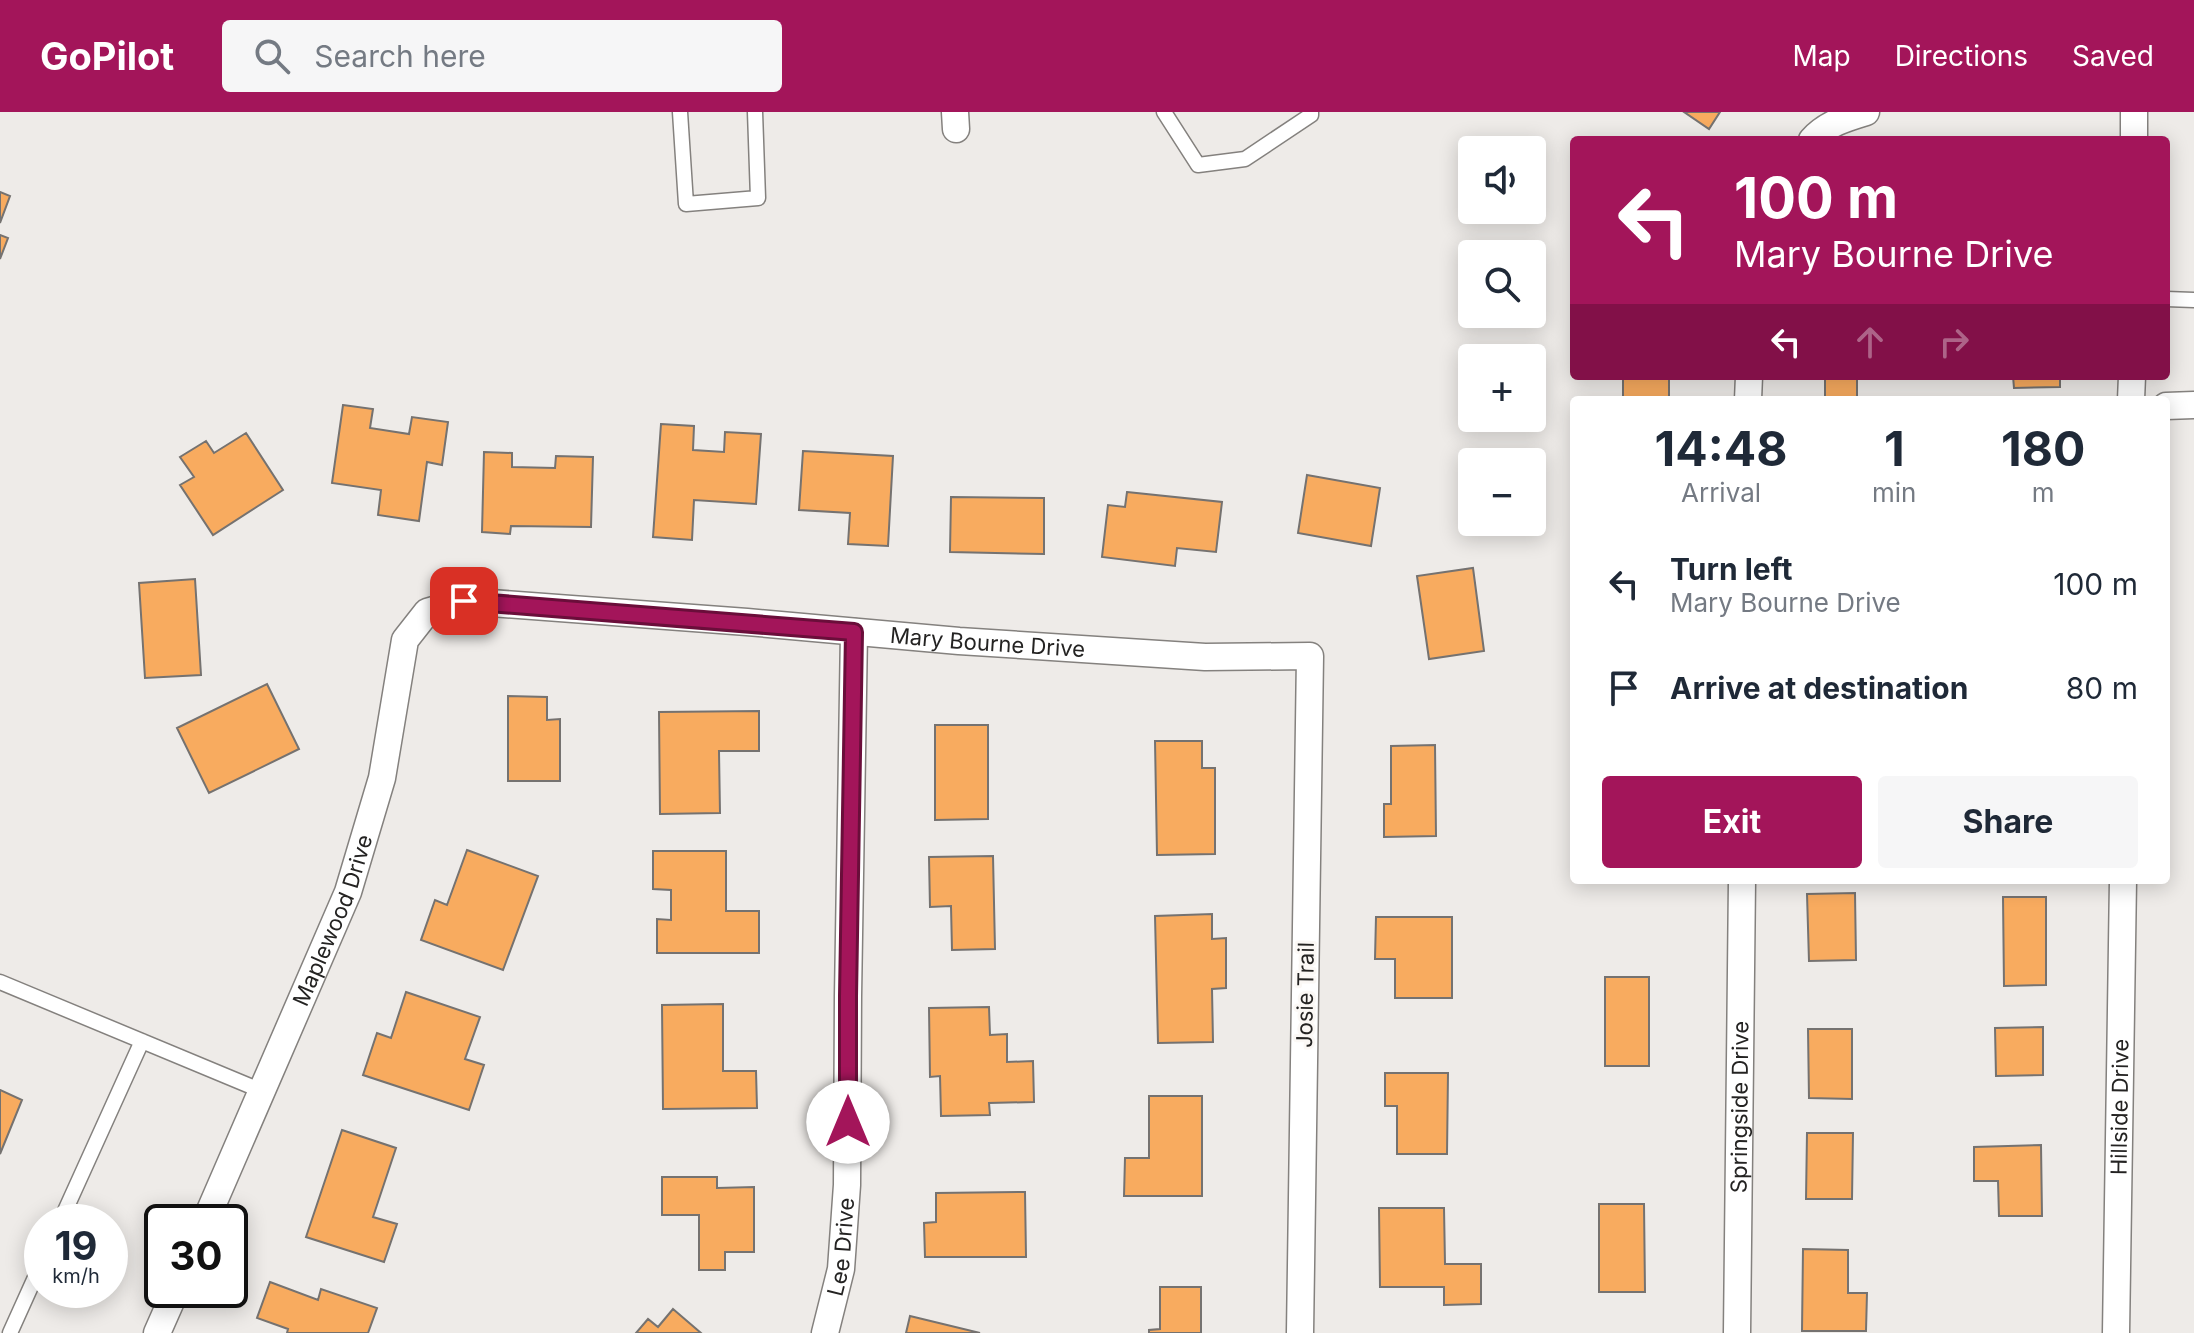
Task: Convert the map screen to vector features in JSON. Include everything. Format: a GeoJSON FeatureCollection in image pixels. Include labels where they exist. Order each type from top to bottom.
{"type":"FeatureCollection","features":[{"type":"Feature","properties":{"kind":"street"},"geometry":{"type":"LineString","coordinates":[[1815,136],[1842,119],[1866,112]]}},
{"type":"Feature","properties":{"kind":"street"},"geometry":{"type":"LineString","coordinates":[[2134,112],[2134,136]]}},
{"type":"Feature","properties":{"kind":"street"},"geometry":{"type":"LineString","coordinates":[[2170,406],[2194,405]]}},
{"type":"Feature","properties":{"kind":"street","name":"Mary Bourne Drive"},"geometry":{"type":"LineString","coordinates":[[427,612],[464,601],[959,641],[1205,657],[1310,656]]}},
{"type":"Feature","properties":{"kind":"street","name":"Maplewood Drive"},"geometry":{"type":"LineString","coordinates":[[213,1204],[348,892],[382,778],[405,640],[427,612]]}},
{"type":"Feature","properties":{"kind":"street","name":"Lee Drive"},"geometry":{"type":"LineString","coordinates":[[825,1333],[841,1269],[847,1185],[854,632]]}},
{"type":"Feature","properties":{"kind":"street","name":"Josie Trail"},"geometry":{"type":"LineString","coordinates":[[1300,1333],[1310,656]]}},
{"type":"Feature","properties":{"kind":"street","name":"Springside Drive"},"geometry":{"type":"LineString","coordinates":[[1737,1333],[1742,884]]}},
{"type":"Feature","properties":{"kind":"street","name":"Hillside Drive"},"geometry":{"type":"LineString","coordinates":[[2116,1333],[2123,884]]}},
{"type":"Feature","properties":{"kind":"street"},"geometry":{"type":"LineString","coordinates":[[157,1333],[168,1308]]}},
{"type":"Feature","properties":{"kind":"lane"},"geometry":{"type":"LineString","coordinates":[[680,112],[686,204],[758,198],[755,112]]}},
{"type":"Feature","properties":{"kind":"lane"},"geometry":{"type":"LineString","coordinates":[[1164,112],[1198,165],[1245,159],[1311,115],[1311,112]]}},
{"type":"Feature","properties":{"kind":"lane"},"geometry":{"type":"LineString","coordinates":[[2170,299],[2194,300]]}},
{"type":"Feature","properties":{"kind":"lane"},"geometry":{"type":"LineString","coordinates":[[0,982],[262,1091]]}},
{"type":"Feature","properties":{"kind":"lane"},"geometry":{"type":"LineString","coordinates":[[68,1204],[142,1041]]}},
{"type":"Feature","properties":{"kind":"lane"},"geometry":{"type":"LineString","coordinates":[[10,1333],[24,1302]]}},
{"type":"Feature","properties":{"kind":"building"},"geometry":{"type":"Polygon","coordinates":[[[1684,112],[1720,112],[1709,129],[1684,112]]]}},
{"type":"Feature","properties":{"kind":"building"},"geometry":{"type":"Polygon","coordinates":[[[0,192],[10,196],[0,223],[0,192]]]}},
{"type":"Feature","properties":{"kind":"building"},"geometry":{"type":"Polygon","coordinates":[[[0,235],[8,238],[0,259],[0,235]]]}},
{"type":"Feature","properties":{"kind":"building"},"geometry":{"type":"Polygon","coordinates":[[[1623,380],[1669,380],[1669,396],[1623,396],[1623,380]]]}},
{"type":"Feature","properties":{"kind":"building"},"geometry":{"type":"Polygon","coordinates":[[[1825,380],[1857,380],[1857,396],[1825,396],[1825,380]]]}},
{"type":"Feature","properties":{"kind":"building"},"geometry":{"type":"Polygon","coordinates":[[[2013,380],[2060,380],[2060,387],[2014,388],[2013,380]]]}},
{"type":"Feature","properties":{"kind":"building"},"geometry":{"type":"Polygon","coordinates":[[[343,405],[373,409],[370,428],[409,434],[412,417],[448,422],[442,465],[427,462],[419,521],[378,515],[381,490],[332,483],[343,405]]]}},
{"type":"Feature","properties":{"kind":"building"},"geometry":{"type":"Polygon","coordinates":[[[661,424],[694,426],[693,450],[724,452],[725,432],[761,434],[756,504],[694,500],[692,540],[653,537],[661,424]]]}},
{"type":"Feature","properties":{"kind":"building"},"geometry":{"type":"Polygon","coordinates":[[[246,433],[283,490],[213,535],[180,485],[194,477],[180,457],[206,441],[214,453],[246,433]]]}},
{"type":"Feature","properties":{"kind":"building"},"geometry":{"type":"Polygon","coordinates":[[[803,451],[893,456],[888,546],[848,544],[850,513],[799,510],[803,451]]]}},
{"type":"Feature","properties":{"kind":"building"},"geometry":{"type":"Polygon","coordinates":[[[484,452],[512,453],[512,467],[555,468],[556,456],[593,457],[591,527],[511,526],[510,534],[482,532],[484,452]]]}},
{"type":"Feature","properties":{"kind":"building"},"geometry":{"type":"Polygon","coordinates":[[[1307,475],[1380,488],[1371,546],[1298,533],[1307,475]]]}},
{"type":"Feature","properties":{"kind":"building"},"geometry":{"type":"Polygon","coordinates":[[[1127,492],[1222,502],[1216,552],[1177,548],[1175,566],[1102,557],[1108,505],[1125,507],[1127,492]]]}},
{"type":"Feature","properties":{"kind":"building"},"geometry":{"type":"Polygon","coordinates":[[[951,497],[1044,498],[1044,554],[950,552],[951,497]]]}},
{"type":"Feature","properties":{"kind":"building"},"geometry":{"type":"Polygon","coordinates":[[[1473,568],[1484,651],[1429,659],[1417,576],[1473,568]]]}},
{"type":"Feature","properties":{"kind":"building"},"geometry":{"type":"Polygon","coordinates":[[[195,579],[201,675],[145,678],[139,583],[195,579]]]}},
{"type":"Feature","properties":{"kind":"building"},"geometry":{"type":"Polygon","coordinates":[[[267,684],[299,749],[209,793],[177,728],[267,684]]]}},
{"type":"Feature","properties":{"kind":"building"},"geometry":{"type":"Polygon","coordinates":[[[508,696],[547,697],[547,720],[560,719],[560,781],[508,781],[508,696]]]}},
{"type":"Feature","properties":{"kind":"building"},"geometry":{"type":"Polygon","coordinates":[[[759,711],[759,751],[719,751],[720,813],[660,814],[659,712],[759,711]]]}},
{"type":"Feature","properties":{"kind":"building"},"geometry":{"type":"Polygon","coordinates":[[[935,725],[988,725],[988,819],[935,820],[935,725]]]}},
{"type":"Feature","properties":{"kind":"building"},"geometry":{"type":"Polygon","coordinates":[[[1155,741],[1202,741],[1202,768],[1215,768],[1215,854],[1157,855],[1155,741]]]}},
{"type":"Feature","properties":{"kind":"building"},"geometry":{"type":"Polygon","coordinates":[[[1435,745],[1436,836],[1384,837],[1384,804],[1391,804],[1391,746],[1435,745]]]}},
{"type":"Feature","properties":{"kind":"building"},"geometry":{"type":"Polygon","coordinates":[[[467,850],[538,876],[503,970],[421,940],[435,900],[447,905],[467,850]]]}},
{"type":"Feature","properties":{"kind":"building"},"geometry":{"type":"Polygon","coordinates":[[[653,851],[726,851],[726,911],[759,911],[759,953],[657,953],[657,919],[671,920],[671,890],[653,889],[653,851]]]}},
{"type":"Feature","properties":{"kind":"building"},"geometry":{"type":"Polygon","coordinates":[[[993,856],[995,949],[952,950],[951,906],[930,907],[929,857],[993,856]]]}},
{"type":"Feature","properties":{"kind":"building"},"geometry":{"type":"Polygon","coordinates":[[[1855,893],[1856,960],[1809,961],[1807,894],[1855,893]]]}},
{"type":"Feature","properties":{"kind":"building"},"geometry":{"type":"Polygon","coordinates":[[[2003,897],[2046,897],[2046,985],[2004,986],[2003,897]]]}},
{"type":"Feature","properties":{"kind":"building"},"geometry":{"type":"Polygon","coordinates":[[[1212,914],[1212,939],[1226,938],[1226,988],[1212,989],[1213,1042],[1158,1043],[1155,916],[1212,914]]]}},
{"type":"Feature","properties":{"kind":"building"},"geometry":{"type":"Polygon","coordinates":[[[1376,917],[1452,917],[1452,998],[1395,998],[1395,959],[1375,959],[1376,917]]]}},
{"type":"Feature","properties":{"kind":"building"},"geometry":{"type":"Polygon","coordinates":[[[1605,977],[1649,977],[1649,1066],[1605,1066],[1605,977]]]}},
{"type":"Feature","properties":{"kind":"building"},"geometry":{"type":"Polygon","coordinates":[[[406,992],[480,1017],[465,1059],[484,1065],[469,1110],[363,1075],[377,1033],[391,1038],[406,992]]]}},
{"type":"Feature","properties":{"kind":"building"},"geometry":{"type":"Polygon","coordinates":[[[723,1004],[723,1071],[756,1071],[757,1108],[663,1109],[662,1005],[723,1004]]]}},
{"type":"Feature","properties":{"kind":"building"},"geometry":{"type":"Polygon","coordinates":[[[989,1007],[990,1035],[1007,1034],[1007,1062],[1033,1061],[1034,1102],[989,1103],[990,1115],[941,1116],[940,1076],[930,1077],[929,1008],[989,1007]]]}},
{"type":"Feature","properties":{"kind":"building"},"geometry":{"type":"Polygon","coordinates":[[[2043,1027],[2043,1075],[1996,1076],[1995,1028],[2043,1027]]]}},
{"type":"Feature","properties":{"kind":"building"},"geometry":{"type":"Polygon","coordinates":[[[1808,1029],[1852,1029],[1852,1099],[1809,1098],[1808,1029]]]}},
{"type":"Feature","properties":{"kind":"building"},"geometry":{"type":"Polygon","coordinates":[[[1385,1073],[1448,1073],[1447,1154],[1397,1154],[1397,1106],[1385,1106],[1385,1073]]]}},
{"type":"Feature","properties":{"kind":"building"},"geometry":{"type":"Polygon","coordinates":[[[0,1090],[22,1100],[0,1154],[0,1090]]]}},
{"type":"Feature","properties":{"kind":"building"},"geometry":{"type":"Polygon","coordinates":[[[1149,1096],[1202,1096],[1202,1196],[1124,1196],[1125,1158],[1149,1158],[1149,1096]]]}},
{"type":"Feature","properties":{"kind":"building"},"geometry":{"type":"Polygon","coordinates":[[[342,1130],[396,1148],[373,1217],[397,1224],[384,1262],[306,1237],[342,1130]]]}},
{"type":"Feature","properties":{"kind":"building"},"geometry":{"type":"Polygon","coordinates":[[[1807,1133],[1853,1133],[1852,1199],[1806,1199],[1807,1133]]]}},
{"type":"Feature","properties":{"kind":"building"},"geometry":{"type":"Polygon","coordinates":[[[2041,1145],[2042,1216],[1999,1216],[1998,1181],[1974,1181],[1974,1147],[2041,1145]]]}},
{"type":"Feature","properties":{"kind":"building"},"geometry":{"type":"Polygon","coordinates":[[[662,1177],[717,1177],[717,1188],[754,1187],[754,1252],[725,1252],[725,1270],[699,1270],[699,1215],[662,1215],[662,1177]]]}},
{"type":"Feature","properties":{"kind":"building"},"geometry":{"type":"Polygon","coordinates":[[[1025,1192],[1026,1257],[925,1257],[924,1223],[936,1222],[936,1193],[1025,1192]]]}},
{"type":"Feature","properties":{"kind":"building"},"geometry":{"type":"Polygon","coordinates":[[[1599,1204],[1644,1204],[1645,1292],[1599,1292],[1599,1204]]]}},
{"type":"Feature","properties":{"kind":"building"},"geometry":{"type":"Polygon","coordinates":[[[1379,1208],[1444,1208],[1445,1264],[1481,1264],[1481,1304],[1444,1305],[1444,1287],[1380,1287],[1379,1208]]]}},
{"type":"Feature","properties":{"kind":"building"},"geometry":{"type":"Polygon","coordinates":[[[1803,1249],[1848,1250],[1848,1293],[1867,1293],[1866,1331],[1802,1331],[1803,1249]]]}},
{"type":"Feature","properties":{"kind":"building"},"geometry":{"type":"Polygon","coordinates":[[[270,1282],[318,1300],[321,1289],[377,1308],[368,1333],[287,1333],[288,1329],[257,1318],[270,1282]]]}},
{"type":"Feature","properties":{"kind":"building"},"geometry":{"type":"Polygon","coordinates":[[[1160,1287],[1201,1287],[1201,1333],[1149,1333],[1149,1330],[1160,1329],[1160,1287]]]}},
{"type":"Feature","properties":{"kind":"building"},"geometry":{"type":"Polygon","coordinates":[[[673,1309],[701,1333],[636,1333],[648,1319],[658,1327],[673,1309]]]}},
{"type":"Feature","properties":{"kind":"building"},"geometry":{"type":"Polygon","coordinates":[[[910,1316],[980,1333],[906,1333],[910,1316]]]}},
{"type":"Feature","properties":{"kind":"route"},"geometry":{"type":"LineString","coordinates":[[464,601],[854,632],[848,1122]]}}]}
